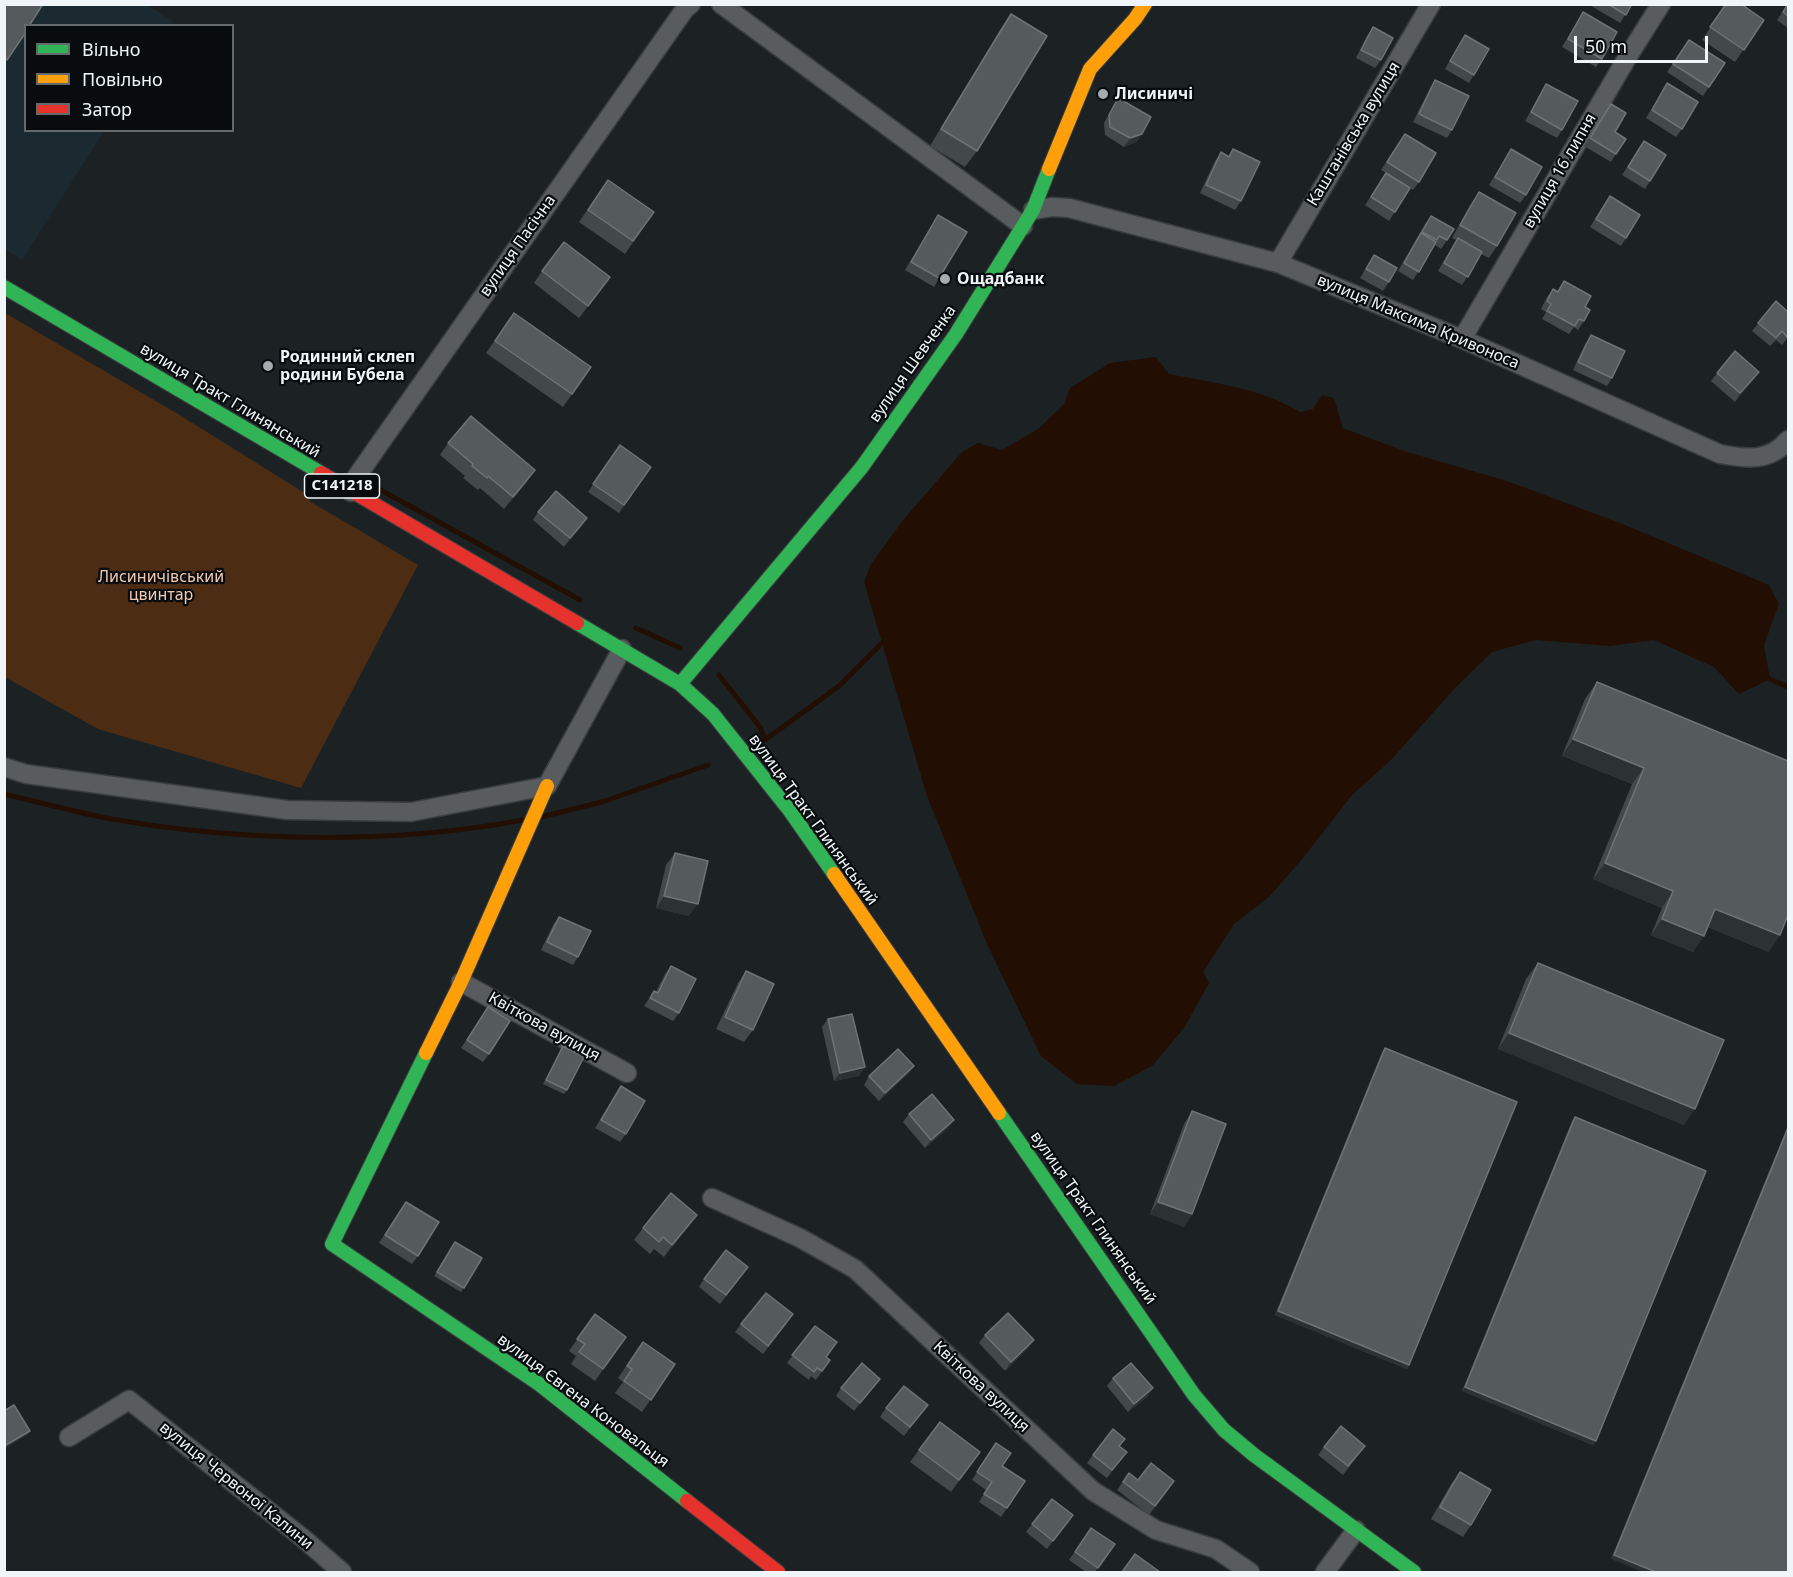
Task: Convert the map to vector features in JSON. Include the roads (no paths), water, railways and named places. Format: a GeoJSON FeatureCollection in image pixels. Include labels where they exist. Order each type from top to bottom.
{"type":"FeatureCollection","features":[{"type":"Feature","properties":{"kind":"main road","name":"вулиця Шевченка"},"geometry":{"type":"LineString","coordinates":[[680,684],[862,467],[956,334],[1034,210],[1090,69],[1135,19],[1145,4]]}},
{"type":"Feature","properties":{"kind":"main road","name":"вулиця Тракт Глинянський"},"geometry":{"type":"LineString","coordinates":[[4,287],[622,649],[680,684],[714,714],[790,811],[1194,1395],[1224,1430],[1254,1455],[1414,1572]]}},
{"type":"Feature","properties":{"kind":"main road"},"geometry":{"type":"LineString","coordinates":[[460,982],[547,786]]}},
{"type":"Feature","properties":{"kind":"main road","name":"вулиця Євгена Коновальця"},"geometry":{"type":"LineString","coordinates":[[460,982],[332,1244],[539,1384],[778,1572]]}},
{"type":"Feature","properties":{"kind":"street","name":"вулиця Пасічна"},"geometry":{"type":"LineString","coordinates":[[351,492],[363,466],[685,9],[691,4]]}},
{"type":"Feature","properties":{"kind":"street"},"geometry":{"type":"LineString","coordinates":[[720,4],[1023,226]]}},
{"type":"Feature","properties":{"kind":"street","name":"Каштанівська вулиця"},"geometry":{"type":"LineString","coordinates":[[1278,263],[1431,4]]}},
{"type":"Feature","properties":{"kind":"street","name":"вулиця 16 липня"},"geometry":{"type":"LineString","coordinates":[[1462,339],[1661,4]]}},
{"type":"Feature","properties":{"kind":"street","name":"вулиця Максима Кривоноса"},"geometry":{"type":"LineString","coordinates":[[1034,210],[1052,207],[1069,208],[1278,263],[1462,339],[1720,454],[1746,459],[1765,457],[1788,440]]}},
{"type":"Feature","properties":{"kind":"street"},"geometry":{"type":"LineString","coordinates":[[4,767],[26,774],[287,810],[411,812],[547,786],[622,649]]}},
{"type":"Feature","properties":{"kind":"street","name":"Квіткова вулиця"},"geometry":{"type":"LineString","coordinates":[[460,982],[627,1073]]}},
{"type":"Feature","properties":{"kind":"street","name":"Квіткова вулиця"},"geometry":{"type":"LineString","coordinates":[[712,1198],[800,1238],[855,1269],[1093,1491],[1156,1530],[1216,1549],[1250,1572]]}},
{"type":"Feature","properties":{"kind":"street","name":"вулиця Червоної Калини"},"geometry":{"type":"LineString","coordinates":[[69,1437],[129,1400],[304,1539],[342,1572]]}},
{"type":"Feature","properties":{"kind":"street"},"geometry":{"type":"LineString","coordinates":[[1325,1572],[1356,1530]]}},
{"type":"Feature","properties":{"kind":"waterway"},"geometry":{"type":"LineString","coordinates":[[379,489],[580,600]]}},
{"type":"Feature","properties":{"kind":"waterway"},"geometry":{"type":"LineString","coordinates":[[636,628],[680,648]]}},
{"type":"Feature","properties":{"kind":"waterway"},"geometry":{"type":"LineString","coordinates":[[719,675],[760,727],[765,740],[839,686],[886,639]]}},
{"type":"Feature","properties":{"kind":"waterway"},"geometry":{"type":"LineString","coordinates":[[1765,677],[1788,687]]}},
{"type":"Feature","properties":{"kind":"waterway"},"geometry":{"type":"LineString","coordinates":[[541,817],[602,802],[708,765]]}},
{"type":"Feature","properties":{"kind":"waterway"},"geometry":{"type":"LineString","coordinates":[[4,794],[106,818],[157,826],[262,836],[368,837],[420,834],[523,820]]}},
{"type":"Feature","properties":{"kind":"place","name":"Лисиничі"},"geometry":{"type":"Point","coordinates":[1103,94]}},
{"type":"Feature","properties":{"kind":"place","name":"Ощадбанк"},"geometry":{"type":"Point","coordinates":[945,279]}},
{"type":"Feature","properties":{"kind":"place","name":"Родинний склеп родини Бубела"},"geometry":{"type":"Point","coordinates":[268,366]}},
{"type":"Feature","properties":{"kind":"park label","name":"Лисиничівський цвинтар"},"geometry":{"type":"Point","coordinates":[161,586]}}]}
